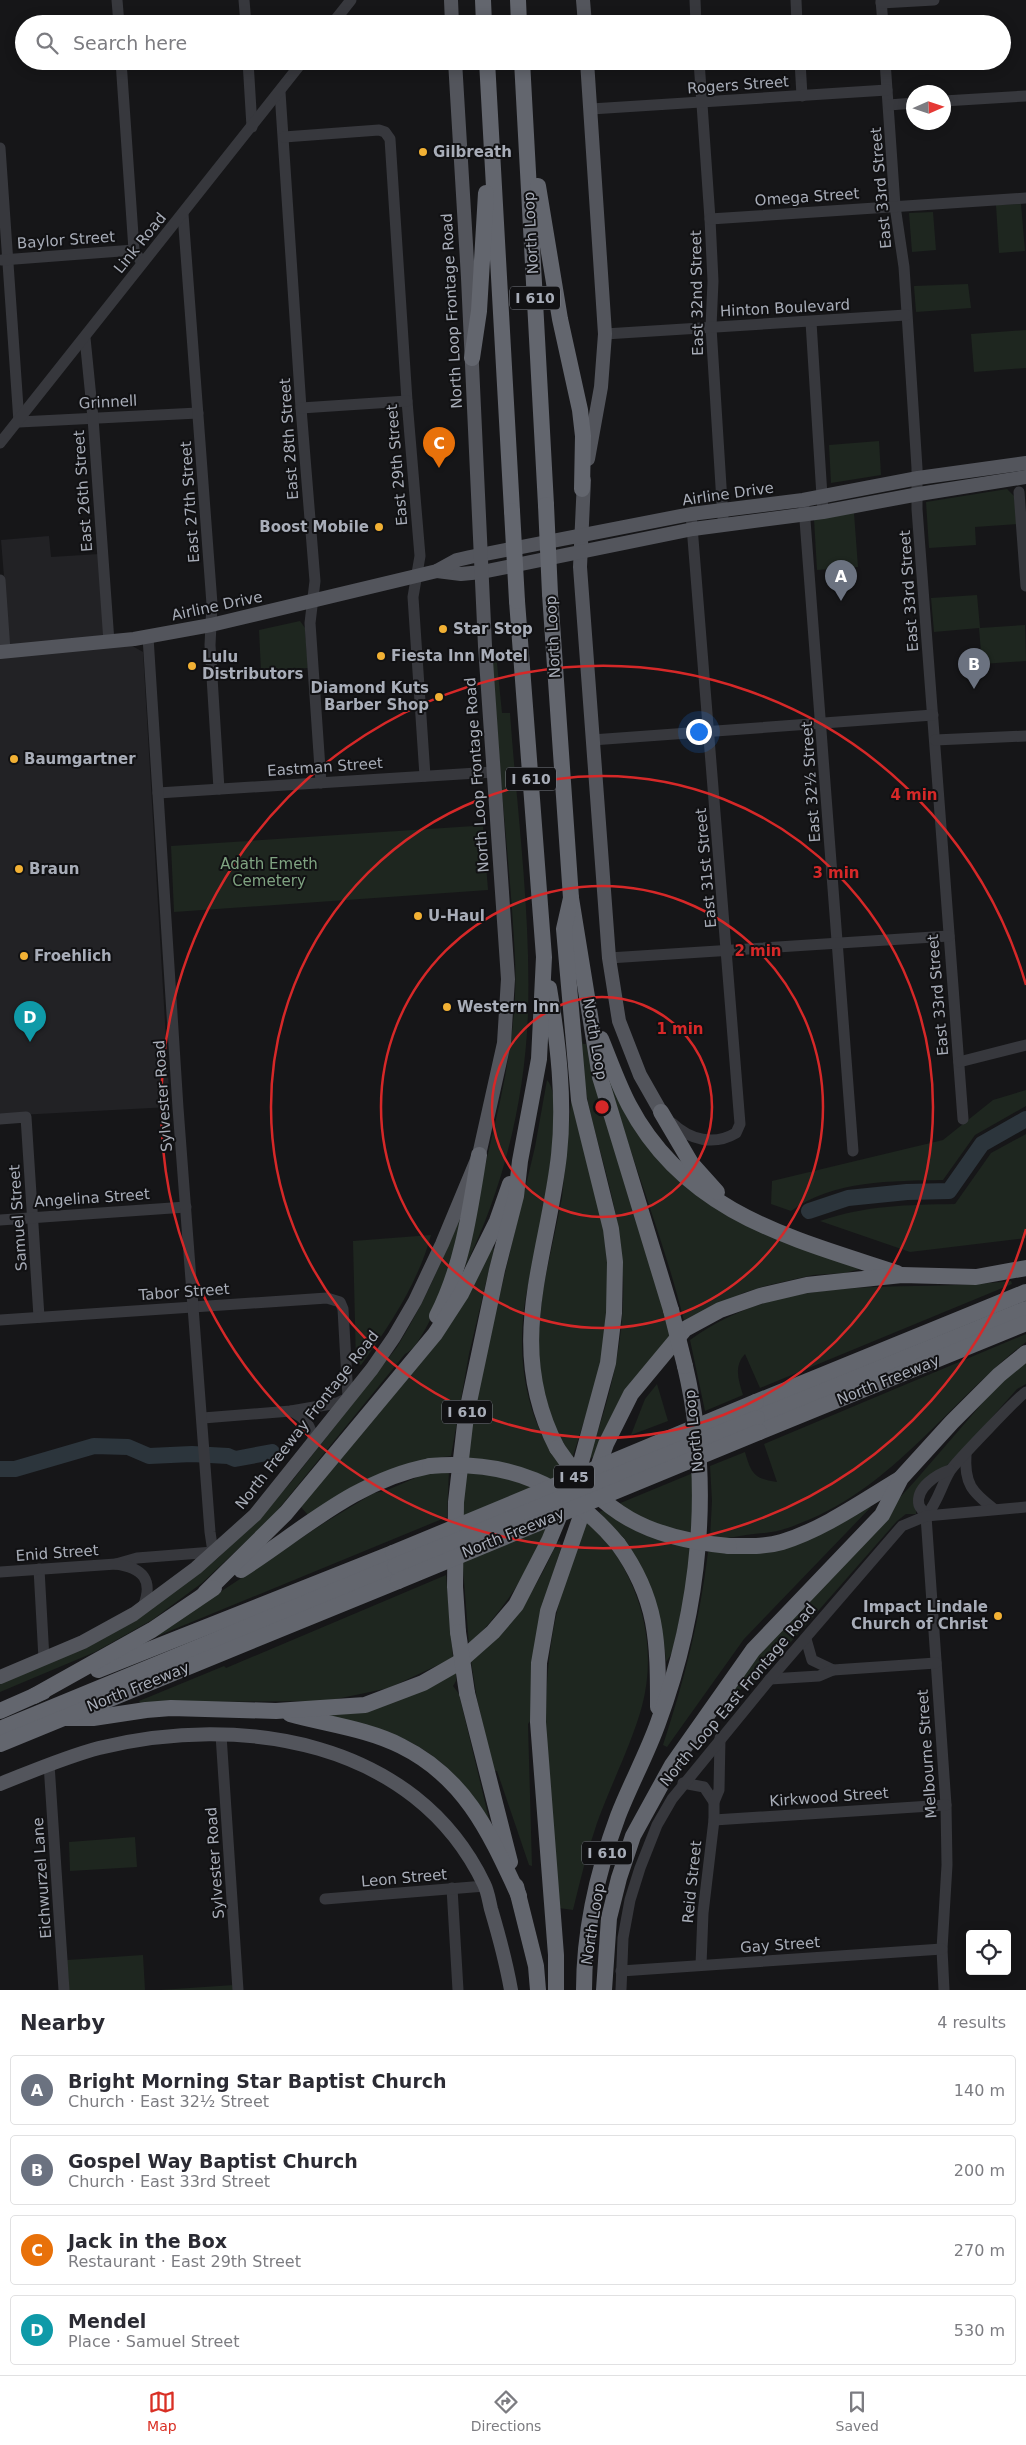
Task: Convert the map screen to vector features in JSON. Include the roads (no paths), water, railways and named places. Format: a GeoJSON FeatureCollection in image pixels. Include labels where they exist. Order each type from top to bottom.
{"type":"FeatureCollection","features":[{"type":"Feature","properties":{"kind":"highway"},"geometry":{"type":"LineString","coordinates":[[483,0],[484,15]]}},
{"type":"Feature","properties":{"kind":"highway"},"geometry":{"type":"LineString","coordinates":[[518,0],[519,15]]}},
{"type":"Feature","properties":{"kind":"highway","name":"I 610"},"geometry":{"type":"LineString","coordinates":[[488,70],[517,601],[544,957],[539,1059],[520,1161],[516,1196],[497,1270],[464,1433],[456,1502],[455,1587],[458,1632],[467,1692],[536,1966],[538,1990]]}},
{"type":"Feature","properties":{"kind":"highway","name":"North Loop"},"geometry":{"type":"LineString","coordinates":[[522,70],[550,594],[570,898],[592,1019],[600,1077],[671,1310],[685,1366],[695,1422],[699,1478],[700,1527],[695,1577],[685,1632],[658,1724],[618,1818],[597,1886],[589,1934],[584,1990]]}},
{"type":"Feature","properties":{"kind":"highway"},"geometry":{"type":"LineString","coordinates":[[523,91],[560,319],[580,410],[583,436],[582,489]]}},
{"type":"Feature","properties":{"kind":"highway"},"geometry":{"type":"LineString","coordinates":[[472,358],[479,311],[490,114]]}},
{"type":"Feature","properties":{"kind":"highway"},"geometry":{"type":"LineString","coordinates":[[61,1718],[93,1718],[171,1708],[276,1711],[365,1705],[423,1683],[458,1663],[493,1632],[516,1605],[549,1541],[580,1466],[608,1363],[614,1313],[614,1262],[606,1209],[579,1100],[564,929],[570,898]]}},
{"type":"Feature","properties":{"kind":"highway"},"geometry":{"type":"LineString","coordinates":[[544,957],[555,1022],[560,1095],[559,1152],[533,1305],[530,1346],[536,1393],[544,1419],[557,1448],[592,1492],[606,1505],[634,1522],[676,1538],[729,1546],[756,1547],[782,1542],[814,1529],[902,1478]]}},
{"type":"Feature","properties":{"kind":"highway"},"geometry":{"type":"LineString","coordinates":[[592,1019],[630,1106],[654,1142],[678,1171],[704,1194],[773,1231],[902,1275]]}},
{"type":"Feature","properties":{"kind":"highway"},"geometry":{"type":"LineString","coordinates":[[661,1112],[691,1163],[733,1211]]}},
{"type":"Feature","properties":{"kind":"highway"},"geometry":{"type":"LineString","coordinates":[[402,1372],[432,1326],[453,1281],[468,1225],[479,1154]]}},
{"type":"Feature","properties":{"kind":"highway"},"geometry":{"type":"LineString","coordinates":[[205,1594],[286,1513],[435,1334],[461,1294],[497,1221],[520,1161]]}},
{"type":"Feature","properties":{"kind":"highway"},"geometry":{"type":"LineString","coordinates":[[556,1990],[556,1955],[538,1722],[539,1663],[548,1611],[606,1444],[631,1394],[685,1329],[720,1310],[760,1296],[807,1285],[902,1275],[976,1277],[1026,1268]]}},
{"type":"Feature","properties":{"kind":"highway","name":"North Freeway"},"geometry":{"type":"LineString","coordinates":[[0,1744],[395,1566],[757,1417],[1026,1292]]}},
{"type":"Feature","properties":{"kind":"highway","name":"North Freeway"},"geometry":{"type":"LineString","coordinates":[[0,1729],[757,1417],[1026,1309]]}},
{"type":"Feature","properties":{"kind":"highway","name":"North Freeway"},"geometry":{"type":"LineString","coordinates":[[757,1417],[1026,1323]]}},
{"type":"Feature","properties":{"kind":"highway"},"geometry":{"type":"LineString","coordinates":[[604,1990],[609,1918],[619,1878],[633,1836],[654,1794],[695,1730],[753,1650],[882,1514],[902,1478],[952,1422],[999,1375],[1026,1353]]}},
{"type":"Feature","properties":{"kind":"highway"},"geometry":{"type":"LineString","coordinates":[[34,1696],[152,1630],[349,1496],[399,1473],[430,1466],[477,1464],[498,1468],[533,1479],[579,1504],[618,1544],[640,1580],[657,1635],[658,1724]]}},
{"type":"Feature","properties":{"kind":"highway","name":"North Freeway"},"geometry":{"type":"LineString","coordinates":[[0,1711],[34,1696],[395,1566]]}},
{"type":"Feature","properties":{"kind":"highway"},"geometry":{"type":"LineString","coordinates":[[276,1711],[400,1745],[432,1764],[463,1794],[479,1818],[519,1896]]}},
{"type":"Feature","properties":{"kind":"main road"},"geometry":{"type":"LineString","coordinates":[[451,0],[452,15]]}},
{"type":"Feature","properties":{"kind":"main road"},"geometry":{"type":"LineString","coordinates":[[583,0],[584,15]]}},
{"type":"Feature","properties":{"kind":"main road","name":"North Loop Frontage Road"},"geometry":{"type":"LineString","coordinates":[[456,70],[493,772],[508,979],[504,1043],[479,1154]]}},
{"type":"Feature","properties":{"kind":"main road"},"geometry":{"type":"LineString","coordinates":[[588,70],[605,334],[601,387],[582,489],[580,567],[592,740],[610,958],[619,1021],[640,1075],[661,1112]]}},
{"type":"Feature","properties":{"kind":"main road","name":"Airline Drive"},"geometry":{"type":"LineString","coordinates":[[438,571],[457,560],[692,514],[823,497],[918,478],[1026,463]]}},
{"type":"Feature","properties":{"kind":"main road","name":"Airline Drive"},"geometry":{"type":"LineString","coordinates":[[2,652],[148,638],[313,602],[438,571],[461,574],[482,572],[693,529],[804,515],[1026,477]]}},
{"type":"Feature","properties":{"kind":"main road","name":"North Freeway Frontage Road"},"geometry":{"type":"LineString","coordinates":[[0,1677],[82,1642],[142,1607],[213,1552],[255,1515],[372,1369],[415,1301],[442,1244],[479,1154]]}},
{"type":"Feature","properties":{"kind":"main road"},"geometry":{"type":"LineString","coordinates":[[0,1784],[49,1764],[99,1748],[186,1736],[221,1735],[270,1738],[320,1748],[349,1758],[389,1778],[414,1796],[443,1823],[461,1846],[485,1886],[500,1936],[511,1990]]}},
{"type":"Feature","properties":{"kind":"street"},"geometry":{"type":"LineString","coordinates":[[117,0],[118,15]]}},
{"type":"Feature","properties":{"kind":"street"},"geometry":{"type":"LineString","coordinates":[[244,0],[245,15]]}},
{"type":"Feature","properties":{"kind":"street"},"geometry":{"type":"LineString","coordinates":[[339,15],[351,0]]}},
{"type":"Feature","properties":{"kind":"street"},"geometry":{"type":"LineString","coordinates":[[695,0],[696,15]]}},
{"type":"Feature","properties":{"kind":"street"},"geometry":{"type":"LineString","coordinates":[[796,0],[797,15]]}},
{"type":"Feature","properties":{"kind":"street"},"geometry":{"type":"LineString","coordinates":[[882,15],[881,2],[934,0]]}},
{"type":"Feature","properties":{"kind":"street"},"geometry":{"type":"LineString","coordinates":[[122,70],[134,250],[142,263]]}},
{"type":"Feature","properties":{"kind":"street"},"geometry":{"type":"LineString","coordinates":[[249,70],[252,127]]}},
{"type":"Feature","properties":{"kind":"street","name":"Link Road"},"geometry":{"type":"LineString","coordinates":[[0,444],[297,70]]}},
{"type":"Feature","properties":{"kind":"street","name":"East 32nd Street"},"geometry":{"type":"LineString","coordinates":[[699,70],[710,219],[713,281],[711,327],[723,524]]}},
{"type":"Feature","properties":{"kind":"street"},"geometry":{"type":"LineString","coordinates":[[801,70],[802,96]]}},
{"type":"Feature","properties":{"kind":"street","name":"East 33rd Street"},"geometry":{"type":"LineString","coordinates":[[886,70],[895,206],[904,267],[919,494],[918,518],[963,1119]]}},
{"type":"Feature","properties":{"kind":"street","name":"Rogers Street"},"geometry":{"type":"LineString","coordinates":[[591,109],[887,90]]}},
{"type":"Feature","properties":{"kind":"street","name":"East 28th Street"},"geometry":{"type":"LineString","coordinates":[[280,92],[301,408],[315,581],[310,623],[321,782]]}},
{"type":"Feature","properties":{"kind":"street"},"geometry":{"type":"LineString","coordinates":[[951,101],[1026,96]]}},
{"type":"Feature","properties":{"kind":"street"},"geometry":{"type":"LineString","coordinates":[[889,105],[906,104]]}},
{"type":"Feature","properties":{"kind":"street","name":"East 29th Street"},"geometry":{"type":"LineString","coordinates":[[284,137],[379,130],[389,136],[407,401],[420,556],[413,597],[425,776]]}},
{"type":"Feature","properties":{"kind":"street"},"geometry":{"type":"LineString","coordinates":[[0,148],[4,259],[19,422]]}},
{"type":"Feature","properties":{"kind":"street","name":"Omega Street"},"geometry":{"type":"LineString","coordinates":[[710,219],[1026,198]]}},
{"type":"Feature","properties":{"kind":"street","name":"East 27th Street"},"geometry":{"type":"LineString","coordinates":[[183,214],[212,604],[210,653],[219,789]]}},
{"type":"Feature","properties":{"kind":"street","name":"Baylor Street"},"geometry":{"type":"LineString","coordinates":[[4,259],[134,250]]}},
{"type":"Feature","properties":{"kind":"street","name":"Hinton Boulevard"},"geometry":{"type":"LineString","coordinates":[[605,334],[906,315]]}},
{"type":"Feature","properties":{"kind":"street"},"geometry":{"type":"LineString","coordinates":[[811,322],[823,512]]}},
{"type":"Feature","properties":{"kind":"street","name":"East 26th Street"},"geometry":{"type":"LineString","coordinates":[[85,338],[94,418],[109,642]]}},
{"type":"Feature","properties":{"kind":"street"},"geometry":{"type":"LineString","coordinates":[[301,408],[407,401]]}},
{"type":"Feature","properties":{"kind":"street","name":"Grinnell"},"geometry":{"type":"LineString","coordinates":[[19,422],[198,413]]}},
{"type":"Feature","properties":{"kind":"street"},"geometry":{"type":"LineString","coordinates":[[1005,481],[1022,495],[1026,586]]}},
{"type":"Feature","properties":{"kind":"street","name":"East 32½ Street"},"geometry":{"type":"LineString","coordinates":[[803,500],[822,723],[853,1151]]}},
{"type":"Feature","properties":{"kind":"street","name":"East 31st Street"},"geometry":{"type":"LineString","coordinates":[[661,1112],[684,1134],[696,1139],[733,1135],[739,1130],[740,1118],[692,514]]}},
{"type":"Feature","properties":{"kind":"street"},"geometry":{"type":"LineString","coordinates":[[0,580],[2,652]]}},
{"type":"Feature","properties":{"kind":"street","name":"Sylvester Road"},"geometry":{"type":"LineString","coordinates":[[148,638],[186,1207],[213,1552]]}},
{"type":"Feature","properties":{"kind":"street"},"geometry":{"type":"LineString","coordinates":[[592,740],[933,715]]}},
{"type":"Feature","properties":{"kind":"street"},"geometry":{"type":"LineString","coordinates":[[935,740],[1026,736]]}},
{"type":"Feature","properties":{"kind":"street","name":"Eastman Street"},"geometry":{"type":"LineString","coordinates":[[158,793],[493,772]]}},
{"type":"Feature","properties":{"kind":"street"},"geometry":{"type":"LineString","coordinates":[[610,958],[727,952],[949,936]]}},
{"type":"Feature","properties":{"kind":"street"},"geometry":{"type":"LineString","coordinates":[[959,1062],[1026,1045]]}},
{"type":"Feature","properties":{"kind":"street","name":"Samuel Street"},"geometry":{"type":"LineString","coordinates":[[0,1119],[26,1117],[39,1317]]}},
{"type":"Feature","properties":{"kind":"street","name":"Angelina Street"},"geometry":{"type":"LineString","coordinates":[[0,1220],[186,1207]]}},
{"type":"Feature","properties":{"kind":"street","name":"Tabor Street"},"geometry":{"type":"LineString","coordinates":[[0,1320],[332,1298],[342,1306],[348,1398]]}},
{"type":"Feature","properties":{"kind":"street"},"geometry":{"type":"LineString","coordinates":[[926,1516],[936,1504],[950,1470],[1005,1410],[1026,1392]]}},
{"type":"Feature","properties":{"kind":"street"},"geometry":{"type":"LineString","coordinates":[[203,1423],[291,1411],[337,1403],[348,1398]]}},
{"type":"Feature","properties":{"kind":"street"},"geometry":{"type":"LineString","coordinates":[[291,1411],[301,1416],[310,1425],[314,1442]]}},
{"type":"Feature","properties":{"kind":"street"},"geometry":{"type":"LineString","coordinates":[[966,1454],[965,1470],[970,1485],[979,1498],[994,1509]]}},
{"type":"Feature","properties":{"kind":"street","name":"Melbourne Street"},"geometry":{"type":"LineString","coordinates":[[944,1990],[942,1949],[947,1865],[946,1805],[926,1516],[919,1505],[920,1495],[933,1478],[950,1470]]}},
{"type":"Feature","properties":{"kind":"street"},"geometry":{"type":"LineString","coordinates":[[926,1516],[994,1509],[1026,1508]]}},
{"type":"Feature","properties":{"kind":"street","name":"North Loop East Frontage Road"},"geometry":{"type":"LineString","coordinates":[[621,1990],[623,1938],[630,1900],[657,1825],[672,1799],[683,1783],[770,1678],[806,1639],[902,1526],[926,1516]]}},
{"type":"Feature","properties":{"kind":"street","name":"Enid Street"},"geometry":{"type":"LineString","coordinates":[[0,1572],[116,1564],[137,1558],[213,1552]]}},
{"type":"Feature","properties":{"kind":"street","name":"Enid Street"},"geometry":{"type":"LineString","coordinates":[[116,1564],[132,1567],[146,1579],[148,1590],[142,1607]]}},
{"type":"Feature","properties":{"kind":"street"},"geometry":{"type":"LineString","coordinates":[[39,1569],[44,1659]]}},
{"type":"Feature","properties":{"kind":"street"},"geometry":{"type":"LineString","coordinates":[[806,1639],[812,1660],[833,1670]]}},
{"type":"Feature","properties":{"kind":"street"},"geometry":{"type":"LineString","coordinates":[[770,1678],[819,1676],[833,1670],[936,1662]]}},
{"type":"Feature","properties":{"kind":"street","name":"Sylvester Road"},"geometry":{"type":"LineString","coordinates":[[221,1735],[238,1990]]}},
{"type":"Feature","properties":{"kind":"street","name":"Reid Street"},"geometry":{"type":"LineString","coordinates":[[701,1965],[703,1913],[714,1820],[714,1802],[719,1790],[720,1738]]}},
{"type":"Feature","properties":{"kind":"street","name":"Eichwurzel Lane"},"geometry":{"type":"LineString","coordinates":[[49,1764],[64,1990]]}},
{"type":"Feature","properties":{"kind":"street"},"geometry":{"type":"LineString","coordinates":[[683,1783],[704,1787],[714,1802]]}},
{"type":"Feature","properties":{"kind":"street","name":"Kirkwood Street"},"geometry":{"type":"LineString","coordinates":[[714,1820],[946,1805]]}},
{"type":"Feature","properties":{"kind":"street","name":"Leon Street"},"geometry":{"type":"LineString","coordinates":[[325,1899],[485,1886]]}},
{"type":"Feature","properties":{"kind":"street"},"geometry":{"type":"LineString","coordinates":[[452,1888],[458,1990]]}},
{"type":"Feature","properties":{"kind":"street","name":"Gay Street"},"geometry":{"type":"LineString","coordinates":[[621,1971],[942,1949]]}},
{"type":"Feature","properties":{"kind":"waterway"},"geometry":{"type":"LineString","coordinates":[[809,1211],[848,1198],[907,1192],[949,1191],[982,1144],[1026,1119]]}},
{"type":"Feature","properties":{"kind":"waterway"},"geometry":{"type":"LineString","coordinates":[[0,1469],[15,1469],[94,1446],[128,1447],[149,1456],[192,1454],[228,1456],[235,1459],[272,1452]]}},
{"type":"Feature","properties":{"kind":"place","name":"Gilbreath"},"geometry":{"type":"Point","coordinates":[423,152]}},
{"type":"Feature","properties":{"kind":"place","name":"Jack in the Box"},"geometry":{"type":"Point","coordinates":[439,468]}},
{"type":"Feature","properties":{"kind":"place","name":"Boost Mobile"},"geometry":{"type":"Point","coordinates":[379,527]}},
{"type":"Feature","properties":{"kind":"place","name":"Bright Morning Star Baptist Church"},"geometry":{"type":"Point","coordinates":[841,601]}},
{"type":"Feature","properties":{"kind":"place","name":"Star Stop"},"geometry":{"type":"Point","coordinates":[443,629]}},
{"type":"Feature","properties":{"kind":"place","name":"Fiesta Inn Motel"},"geometry":{"type":"Point","coordinates":[381,656]}},
{"type":"Feature","properties":{"kind":"place","name":"Lulu Distributors"},"geometry":{"type":"Point","coordinates":[192,666]}},
{"type":"Feature","properties":{"kind":"place","name":"Gospel Way Baptist Church"},"geometry":{"type":"Point","coordinates":[974,689]}},
{"type":"Feature","properties":{"kind":"place","name":"Diamond Kuts Barber Shop"},"geometry":{"type":"Point","coordinates":[439,697]}},
{"type":"Feature","properties":{"kind":"place","name":"Baumgartner"},"geometry":{"type":"Point","coordinates":[14,759]}},
{"type":"Feature","properties":{"kind":"place","name":"Braun"},"geometry":{"type":"Point","coordinates":[19,869]}},
{"type":"Feature","properties":{"kind":"place","name":"U-Haul"},"geometry":{"type":"Point","coordinates":[418,916]}},
{"type":"Feature","properties":{"kind":"place","name":"Froehlich"},"geometry":{"type":"Point","coordinates":[24,956]}},
{"type":"Feature","properties":{"kind":"place","name":"Western Inn"},"geometry":{"type":"Point","coordinates":[447,1007]}},
{"type":"Feature","properties":{"kind":"place","name":"Mendel"},"geometry":{"type":"Point","coordinates":[30,1042]}},
{"type":"Feature","properties":{"kind":"place","name":"Impact Lindale Church of Christ"},"geometry":{"type":"Point","coordinates":[998,1616]}},
{"type":"Feature","properties":{"kind":"park label","name":"Adath Emeth Cemetery"},"geometry":{"type":"Point","coordinates":[269,872]}}]}
